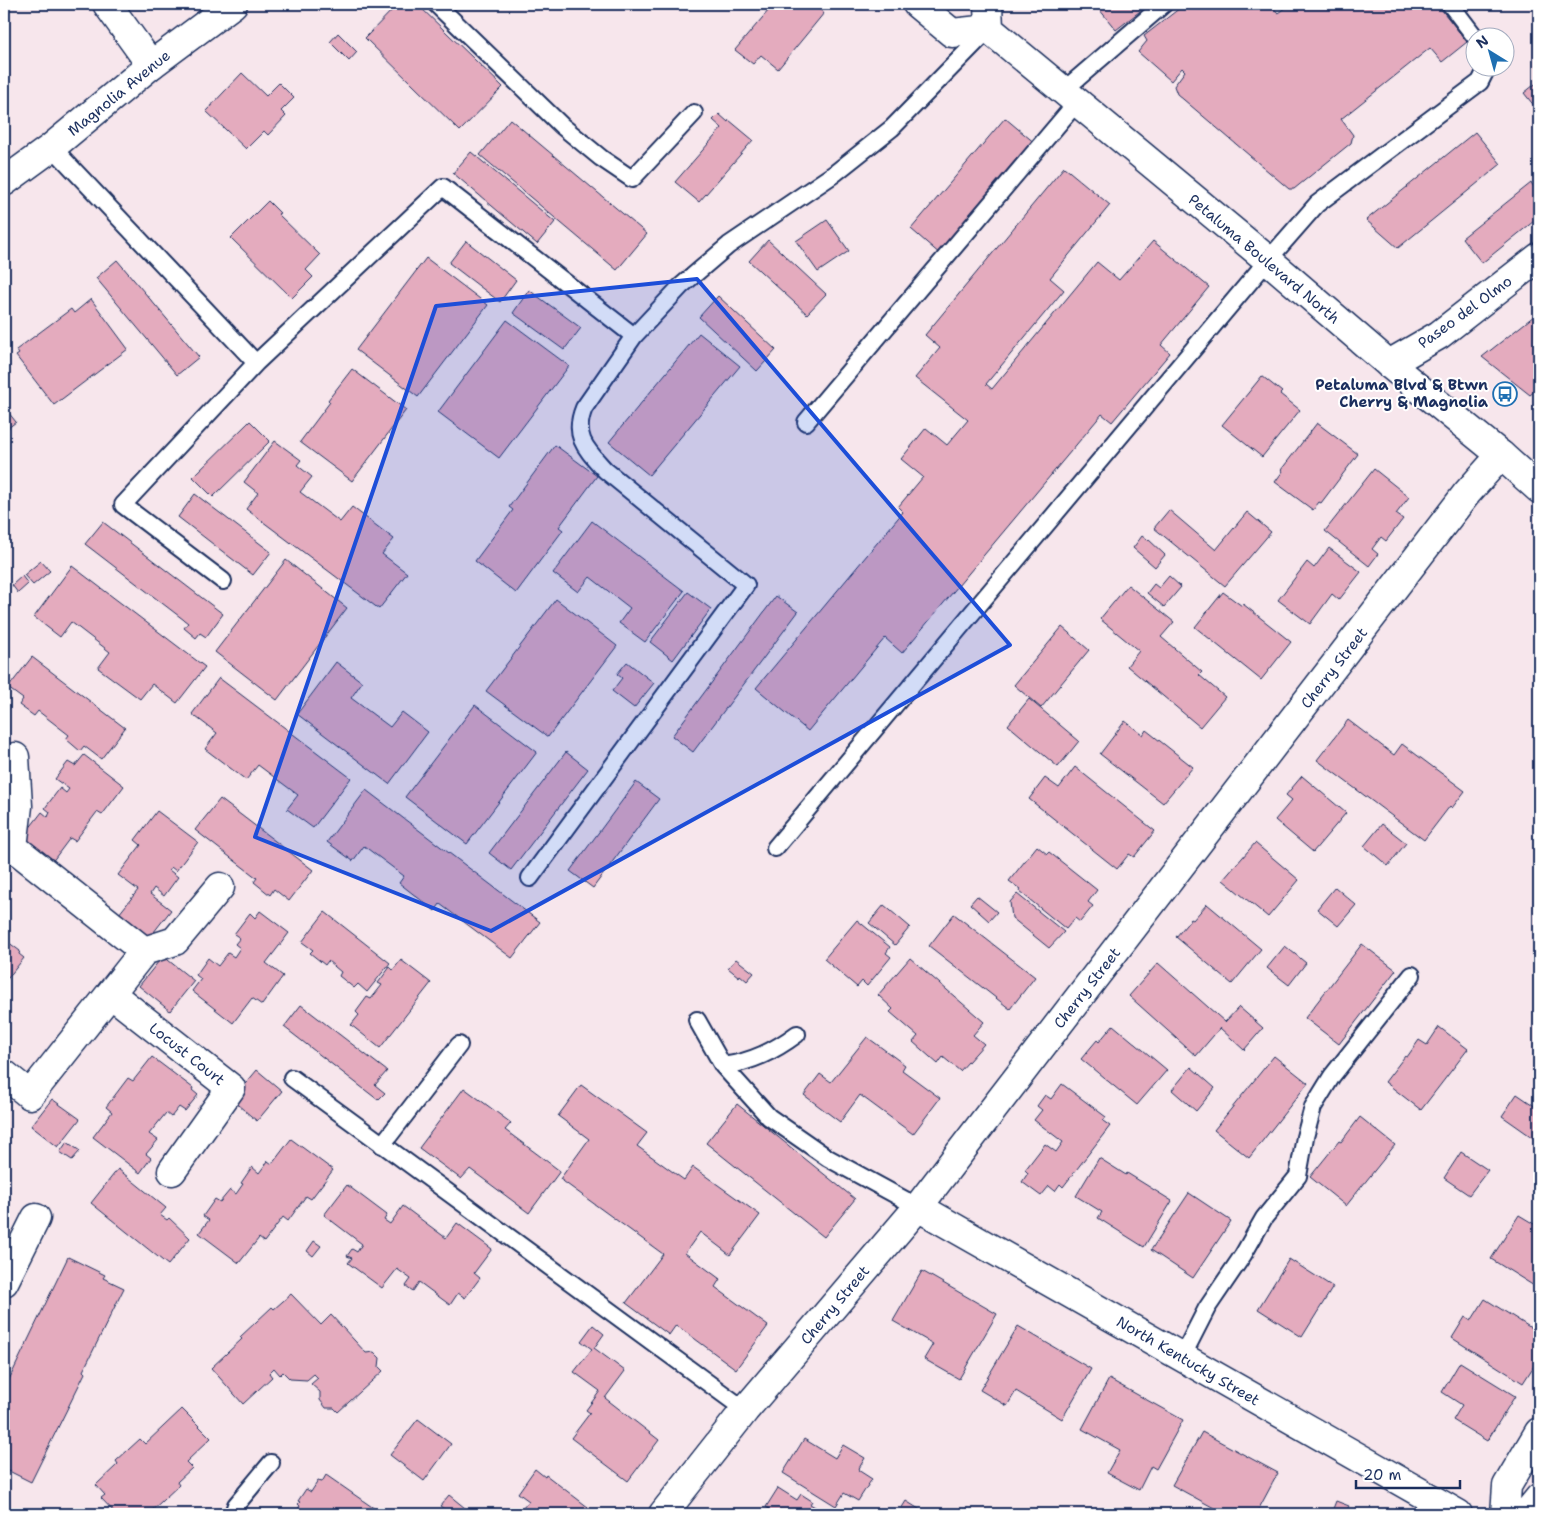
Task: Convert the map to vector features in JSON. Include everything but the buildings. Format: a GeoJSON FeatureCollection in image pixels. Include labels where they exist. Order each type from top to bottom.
{"type":"FeatureCollection","features":[{"type":"Feature","properties":{"kind":"street"},"geometry":{"type":"LineString","coordinates":[[107,4],[151,66]]}},
{"type":"Feature","properties":{"kind":"street","name":"Magnolia Avenue"},"geometry":{"type":"LineString","coordinates":[[4,182],[52,147],[151,66],[233,4]]}},
{"type":"Feature","properties":{"kind":"street"},"geometry":{"type":"LineString","coordinates":[[917,4],[952,33],[989,16]]}},
{"type":"Feature","properties":{"kind":"street","name":"Petaluma Boulevard North"},"geometry":{"type":"LineString","coordinates":[[989,16],[1070,96],[1268,260],[1389,364],[1501,455],[1539,489]]}},
{"type":"Feature","properties":{"kind":"street","name":"Paseo del Olmo"},"geometry":{"type":"LineString","coordinates":[[1389,364],[1439,335],[1539,257]]}},
{"type":"Feature","properties":{"kind":"street","name":"Cherry Street"},"geometry":{"type":"LineString","coordinates":[[663,1514],[745,1410],[918,1207],[1467,493],[1501,455]]}},
{"type":"Feature","properties":{"kind":"street"},"geometry":{"type":"LineString","coordinates":[[15,757],[18,806],[8,853],[144,951]]}},
{"type":"Feature","properties":{"kind":"street"},"geometry":{"type":"LineString","coordinates":[[4,1074],[30,1095],[144,951],[175,941],[220,887]]}},
{"type":"Feature","properties":{"kind":"street","name":"Locust Court"},"geometry":{"type":"LineString","coordinates":[[111,994],[231,1088],[172,1171]]}},
{"type":"Feature","properties":{"kind":"street","name":"North Kentucky Street"},"geometry":{"type":"LineString","coordinates":[[918,1207],[1458,1514]]}},
{"type":"Feature","properties":{"kind":"street"},"geometry":{"type":"LineString","coordinates":[[4,1282],[36,1218]]}},
{"type":"Feature","properties":{"kind":"street"},"geometry":{"type":"LineString","coordinates":[[1504,1514],[1507,1486],[1539,1432]]}},
{"type":"Feature","properties":{"kind":"street"},"geometry":{"type":"LineString","coordinates":[[1526,1514],[1539,1498]]}},
{"type":"Feature","properties":{"kind":"lane"},"geometry":{"type":"LineString","coordinates":[[436,4],[562,126],[601,158],[632,180],[694,113]]}},
{"type":"Feature","properties":{"kind":"lane"},"geometry":{"type":"LineString","coordinates":[[806,422],[1070,96],[1164,4]]}},
{"type":"Feature","properties":{"kind":"lane"},"geometry":{"type":"LineString","coordinates":[[1450,4],[1468,28]]}},
{"type":"Feature","properties":{"kind":"lane"},"geometry":{"type":"LineString","coordinates":[[530,878],[746,585],[605,470],[586,449],[581,435],[578,422],[584,408],[634,336],[681,286],[729,245],[834,174],[892,128],[989,16]]}},
{"type":"Feature","properties":{"kind":"lane"},"geometry":{"type":"LineString","coordinates":[[775,848],[1317,204],[1480,82],[1482,78]]}},
{"type":"Feature","properties":{"kind":"lane"},"geometry":{"type":"LineString","coordinates":[[52,147],[256,363]]}},
{"type":"Feature","properties":{"kind":"lane"},"geometry":{"type":"LineString","coordinates":[[223,581],[123,505],[256,363],[443,187],[634,336]]}},
{"type":"Feature","properties":{"kind":"lane"},"geometry":{"type":"LineString","coordinates":[[1182,1357],[1207,1308],[1243,1255],[1264,1218],[1298,1176],[1313,1107],[1332,1076],[1412,975]]}},
{"type":"Feature","properties":{"kind":"lane"},"geometry":{"type":"LineString","coordinates":[[697,1020],[723,1066],[769,1117],[828,1158],[918,1207]]}},
{"type":"Feature","properties":{"kind":"lane"},"geometry":{"type":"LineString","coordinates":[[723,1066],[743,1063],[770,1051],[797,1034]]}},
{"type":"Feature","properties":{"kind":"lane"},"geometry":{"type":"LineString","coordinates":[[382,1145],[459,1044]]}},
{"type":"Feature","properties":{"kind":"lane"},"geometry":{"type":"LineString","coordinates":[[292,1078],[745,1410]]}},
{"type":"Feature","properties":{"kind":"lane"},"geometry":{"type":"LineString","coordinates":[[233,1514],[236,1505],[271,1463]]}},
{"type":"Feature","properties":{"kind":"highlighted area"},"geometry":{"type":"Polygon","coordinates":[[[697,279],[1010,645],[491,931],[255,837],[436,306],[697,279]]]}},
{"type":"Feature","properties":{"kind":"place","name":"Petaluma Blvd & Btwn Cherry & Magnolia"},"geometry":{"type":"Point","coordinates":[1505,394]}}]}
